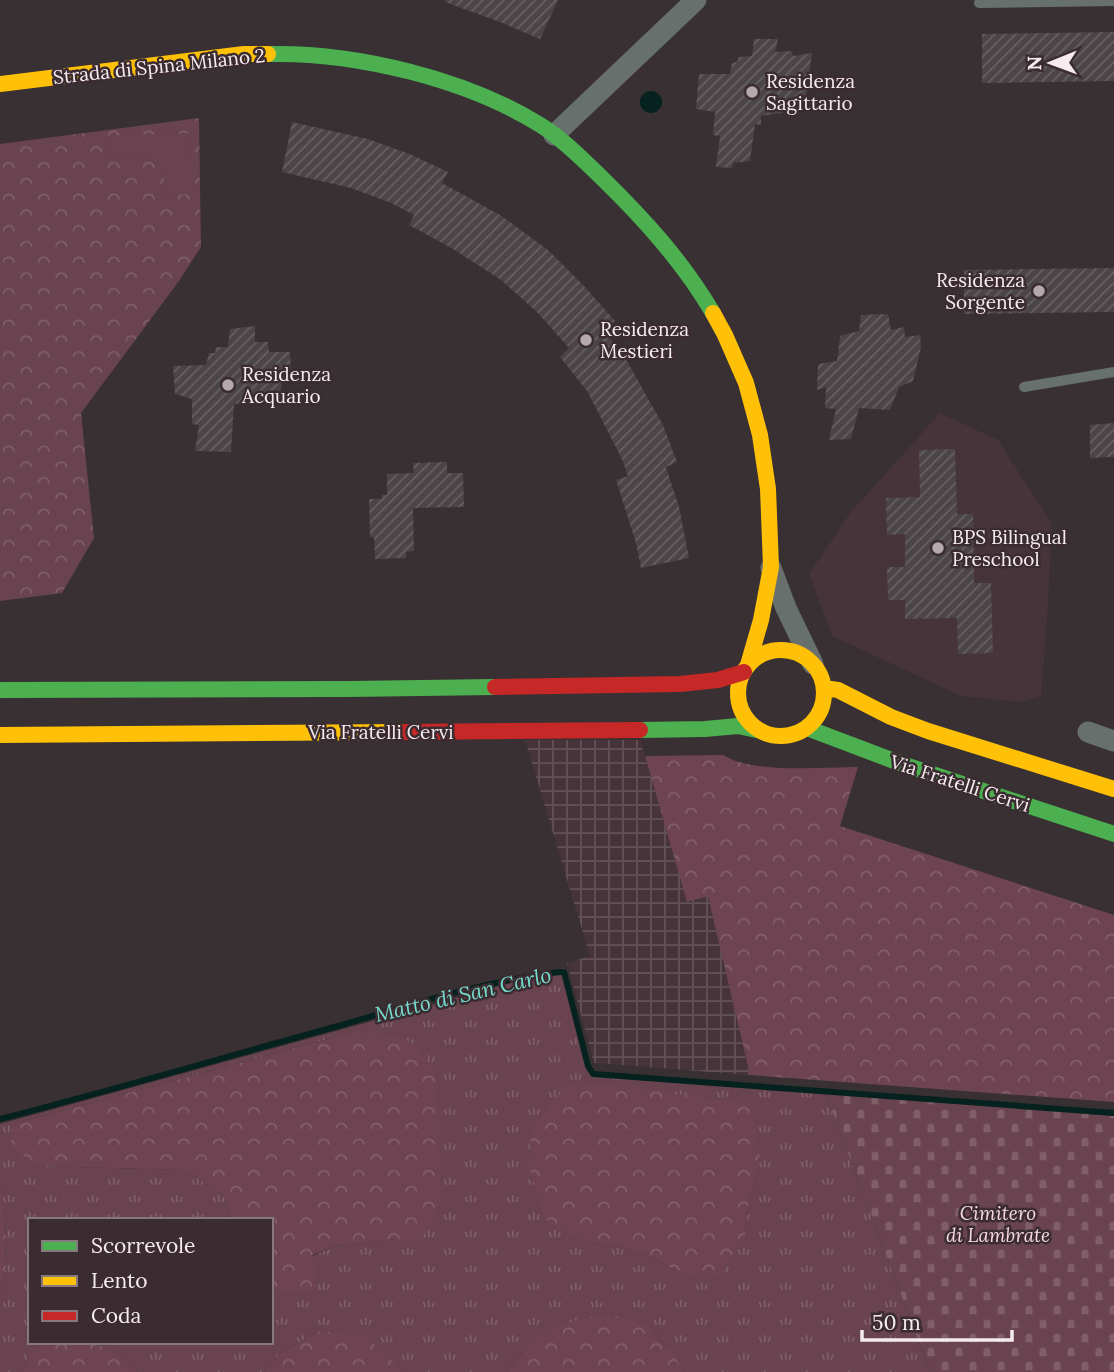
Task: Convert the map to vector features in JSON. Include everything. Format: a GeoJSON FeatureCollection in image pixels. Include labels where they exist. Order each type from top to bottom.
{"type":"FeatureCollection","features":[{"type":"Feature","properties":{"kind":"street"},"geometry":{"type":"LineString","coordinates":[[554,135],[696,0]]}},
{"type":"Feature","properties":{"kind":"street","name":"Strada di Spina Milano 2"},"geometry":{"type":"LineString","coordinates":[[0,84],[244,54],[311,54],[397,67],[447,82],[504,106],[559,138],[631,205],[665,243],[706,301],[724,332],[749,390],[767,486],[771,568],[761,623],[746,668]]}},
{"type":"Feature","properties":{"kind":"street","name":"Strada di Spina Milano 2"},"geometry":{"type":"LineString","coordinates":[[771,568],[786,608],[813,664]]}},
{"type":"Feature","properties":{"kind":"street"},"geometry":{"type":"LineString","coordinates":[[0,690],[680,684],[718,680],[746,668],[763,654],[780,650],[798,654],[818,671],[824,688],[819,715],[807,728],[790,736],[773,736],[761,731],[749,723],[738,698],[739,684],[746,668]]}},
{"type":"Feature","properties":{"kind":"street","name":"Via Fratelli Cervi"},"geometry":{"type":"LineString","coordinates":[[824,688],[838,690],[903,722],[1114,789]]}},
{"type":"Feature","properties":{"kind":"street","name":"Via Fratelli Cervi"},"geometry":{"type":"LineString","coordinates":[[0,735],[692,730],[738,726],[761,731]]}},
{"type":"Feature","properties":{"kind":"street","name":"Via Fratelli Cervi"},"geometry":{"type":"LineString","coordinates":[[807,728],[1087,833],[1114,834]]}},
{"type":"Feature","properties":{"kind":"street"},"geometry":{"type":"LineString","coordinates":[[1087,732],[1114,741]]}},
{"type":"Feature","properties":{"kind":"lane"},"geometry":{"type":"LineString","coordinates":[[979,3],[1114,1]]}},
{"type":"Feature","properties":{"kind":"lane"},"geometry":{"type":"LineString","coordinates":[[1024,387],[1114,372]]}},
{"type":"Feature","properties":{"kind":"shaded area"},"geometry":{"type":"Polygon","coordinates":[[[651,91],[659,94],[662,102],[659,110],[651,113],[643,110],[640,102],[643,94],[651,91]]]}},
{"type":"Feature","properties":{"kind":"shaded area","name":"BPS Bilingual Preschool"},"geometry":{"type":"Polygon","coordinates":[[[940,413],[998,440],[1052,523],[1041,696],[1020,702],[961,696],[832,636],[809,574],[850,513],[940,413]]]}},
{"type":"Feature","properties":{"kind":"shaded area"},"geometry":{"type":"Polygon","coordinates":[[[525,740],[640,740],[687,901],[708,895],[750,1075],[594,1063],[567,963],[590,956],[525,740]]]}},
{"type":"Feature","properties":{"kind":"green space"},"geometry":{"type":"Polygon","coordinates":[[[199,118],[201,247],[81,413],[94,538],[62,593],[0,601],[0,144],[199,118]]]}},
{"type":"Feature","properties":{"kind":"green space"},"geometry":{"type":"Polygon","coordinates":[[[191,133],[193,194],[165,195],[164,169],[154,156],[108,158],[107,136],[191,133]]]}},
{"type":"Feature","properties":{"kind":"green space"},"geometry":{"type":"Polygon","coordinates":[[[723,755],[751,765],[769,767],[858,767],[840,826],[1114,915],[1114,1102],[750,1075],[708,896],[687,902],[645,756],[723,755]]]}},
{"type":"Feature","properties":{"kind":"green space"},"geometry":{"type":"Polygon","coordinates":[[[564,968],[591,1074],[825,1092],[930,1372],[684,1372],[649,1324],[522,1352],[507,1372],[403,1372],[365,1337],[320,1331],[280,1353],[264,1372],[137,1372],[116,1352],[94,1344],[273,1344],[273,1290],[294,1294],[313,1256],[334,1246],[394,1239],[350,1033],[28,1120],[40,1166],[186,1170],[224,1196],[231,1218],[28,1218],[28,1344],[38,1344],[32,1348],[22,1372],[0,1372],[0,1293],[6,1266],[3,1196],[0,1188],[0,1124],[564,968]],[[760,1160],[588,1242],[624,1248],[654,1258],[686,1277],[745,1237],[749,1201],[760,1160]]]}},
{"type":"Feature","properties":{"kind":"green space"},"geometry":{"type":"Polygon","coordinates":[[[350,1033],[397,1035],[417,1046],[430,1065],[438,1086],[440,1202],[432,1225],[417,1243],[394,1239],[334,1246],[313,1255],[316,1288],[294,1294],[273,1290],[273,1218],[231,1218],[224,1196],[186,1170],[40,1166],[19,1153],[11,1143],[13,1126],[350,1033]]]}},
{"type":"Feature","properties":{"kind":"green space"},"geometry":{"type":"Polygon","coordinates":[[[577,1081],[743,1103],[753,1113],[760,1160],[749,1201],[745,1237],[720,1276],[686,1277],[654,1258],[624,1248],[588,1242],[549,1223],[543,1213],[529,1167],[531,1129],[566,1086],[577,1081]]]}},
{"type":"Feature","properties":{"kind":"green space","name":"Cimitero di Lambrate"},"geometry":{"type":"Polygon","coordinates":[[[825,1092],[1114,1116],[1114,1372],[930,1372],[825,1092]]]}},
{"type":"Feature","properties":{"kind":"green space"},"geometry":{"type":"Polygon","coordinates":[[[0,1188],[3,1196],[6,1266],[0,1293],[0,1188]]]}},
{"type":"Feature","properties":{"kind":"green space"},"geometry":{"type":"Polygon","coordinates":[[[604,1314],[649,1324],[684,1372],[507,1372],[527,1347],[548,1331],[604,1314]]]}},
{"type":"Feature","properties":{"kind":"green space"},"geometry":{"type":"Polygon","coordinates":[[[320,1331],[365,1336],[403,1372],[264,1372],[280,1353],[320,1331]]]}},
{"type":"Feature","properties":{"kind":"green space"},"geometry":{"type":"Polygon","coordinates":[[[38,1344],[94,1344],[116,1352],[137,1372],[22,1372],[32,1348],[38,1344]]]}},
{"type":"Feature","properties":{"kind":"building"},"geometry":{"type":"Polygon","coordinates":[[[445,0],[558,0],[540,39],[445,0]]]}},
{"type":"Feature","properties":{"kind":"building"},"geometry":{"type":"Polygon","coordinates":[[[1114,32],[1114,81],[982,83],[982,34],[1114,32]]]}},
{"type":"Feature","properties":{"kind":"building","name":"Residenza Sagittario"},"geometry":{"type":"Polygon","coordinates":[[[754,39],[778,39],[775,52],[792,51],[793,56],[812,53],[804,110],[761,116],[761,125],[755,124],[750,161],[733,163],[732,168],[716,167],[720,136],[713,135],[715,112],[696,109],[699,74],[730,74],[732,63],[737,62],[739,57],[752,56],[754,39]]]}},
{"type":"Feature","properties":{"kind":"building","name":"Residenza Mestieri"},"geometry":{"type":"Polygon","coordinates":[[[292,122],[368,139],[448,172],[442,183],[500,215],[548,250],[583,285],[615,321],[604,331],[625,358],[663,425],[677,462],[666,467],[679,507],[689,558],[641,568],[616,480],[628,476],[622,459],[587,391],[560,357],[569,348],[539,314],[501,280],[409,225],[414,215],[351,188],[282,172],[292,122]]]}},
{"type":"Feature","properties":{"kind":"building","name":"Residenza Sorgente"},"geometry":{"type":"Polygon","coordinates":[[[1114,268],[1114,312],[964,314],[964,270],[1114,268]]]}},
{"type":"Feature","properties":{"kind":"building"},"geometry":{"type":"Polygon","coordinates":[[[888,314],[891,330],[904,327],[905,337],[920,335],[921,347],[913,381],[899,387],[890,410],[859,408],[851,439],[829,440],[836,409],[825,408],[826,387],[817,390],[818,364],[837,361],[840,336],[859,331],[861,315],[888,314]]]}},
{"type":"Feature","properties":{"kind":"building","name":"Residenza Acquario"},"geometry":{"type":"Polygon","coordinates":[[[255,326],[255,342],[268,342],[269,352],[290,352],[291,375],[284,375],[279,398],[234,404],[231,452],[195,451],[199,425],[192,424],[192,399],[175,394],[173,366],[206,365],[209,353],[215,353],[216,347],[228,347],[230,329],[255,326]]]}},
{"type":"Feature","properties":{"kind":"building"},"geometry":{"type":"Polygon","coordinates":[[[1114,423],[1114,457],[1090,458],[1090,425],[1114,423]]]}},
{"type":"Feature","properties":{"kind":"building"},"geometry":{"type":"Polygon","coordinates":[[[955,449],[957,514],[973,514],[974,583],[991,583],[993,653],[958,654],[957,618],[905,619],[905,600],[888,600],[887,567],[905,567],[905,534],[887,535],[886,498],[920,497],[919,450],[955,449]]]}},
{"type":"Feature","properties":{"kind":"building"},"geometry":{"type":"Polygon","coordinates":[[[447,462],[447,473],[463,473],[464,507],[413,508],[414,551],[406,552],[406,558],[375,559],[374,537],[370,537],[369,499],[382,499],[382,495],[387,495],[387,474],[414,473],[413,463],[447,462]]]}},
{"type":"Feature","properties":{"kind":"waterway","name":"Matto di San Carlo"},"geometry":{"type":"LineString","coordinates":[[0,1119],[448,995],[504,981],[560,972],[564,972],[588,1066],[593,1074],[1114,1113]]}},
{"type":"Feature","properties":{"kind":"traffic: fast"},"geometry":{"type":"LineString","coordinates":[[268,54],[337,58],[410,72],[480,95],[542,126],[581,158],[648,225],[689,276],[713,313]]}},
{"type":"Feature","properties":{"kind":"traffic: fast"},"geometry":{"type":"LineString","coordinates":[[0,690],[495,687]]}},
{"type":"Feature","properties":{"kind":"traffic: fast"},"geometry":{"type":"LineString","coordinates":[[640,730],[738,726],[761,731]]}},
{"type":"Feature","properties":{"kind":"traffic: fast"},"geometry":{"type":"LineString","coordinates":[[807,728],[902,764],[1114,834]]}},
{"type":"Feature","properties":{"kind":"traffic: slow"},"geometry":{"type":"LineString","coordinates":[[0,84],[244,54],[268,54]]}},
{"type":"Feature","properties":{"kind":"traffic: slow"},"geometry":{"type":"LineString","coordinates":[[713,313],[746,383],[760,435],[768,489],[771,567],[761,620],[748,665]]}},
{"type":"Feature","properties":{"kind":"traffic: slow"},"geometry":{"type":"LineString","coordinates":[[781,650],[805,657],[817,669],[824,693],[817,717],[805,729],[781,736],[757,729],[745,717],[738,693],[745,669],[757,657],[781,650]]}},
{"type":"Feature","properties":{"kind":"traffic: slow"},"geometry":{"type":"LineString","coordinates":[[824,688],[838,690],[891,717],[928,731],[1114,789]]}},
{"type":"Feature","properties":{"kind":"traffic: slow"},"geometry":{"type":"LineString","coordinates":[[0,735],[404,732]]}},
{"type":"Feature","properties":{"kind":"traffic: jam"},"geometry":{"type":"LineString","coordinates":[[495,687],[680,684],[718,680],[744,672]]}},
{"type":"Feature","properties":{"kind":"traffic: jam"},"geometry":{"type":"LineString","coordinates":[[404,732],[640,730]]}},
{"type":"Feature","properties":{"kind":"place","name":"Residenza Sagittario"},"geometry":{"type":"Point","coordinates":[752,92]}},
{"type":"Feature","properties":{"kind":"place","name":"Residenza Sorgente"},"geometry":{"type":"Point","coordinates":[1039,291]}},
{"type":"Feature","properties":{"kind":"place","name":"Residenza Mestieri"},"geometry":{"type":"Point","coordinates":[586,340]}},
{"type":"Feature","properties":{"kind":"place","name":"Residenza Acquario"},"geometry":{"type":"Point","coordinates":[228,385]}},
{"type":"Feature","properties":{"kind":"place","name":"BPS Bilingual Preschool"},"geometry":{"type":"Point","coordinates":[938,548]}}]}
